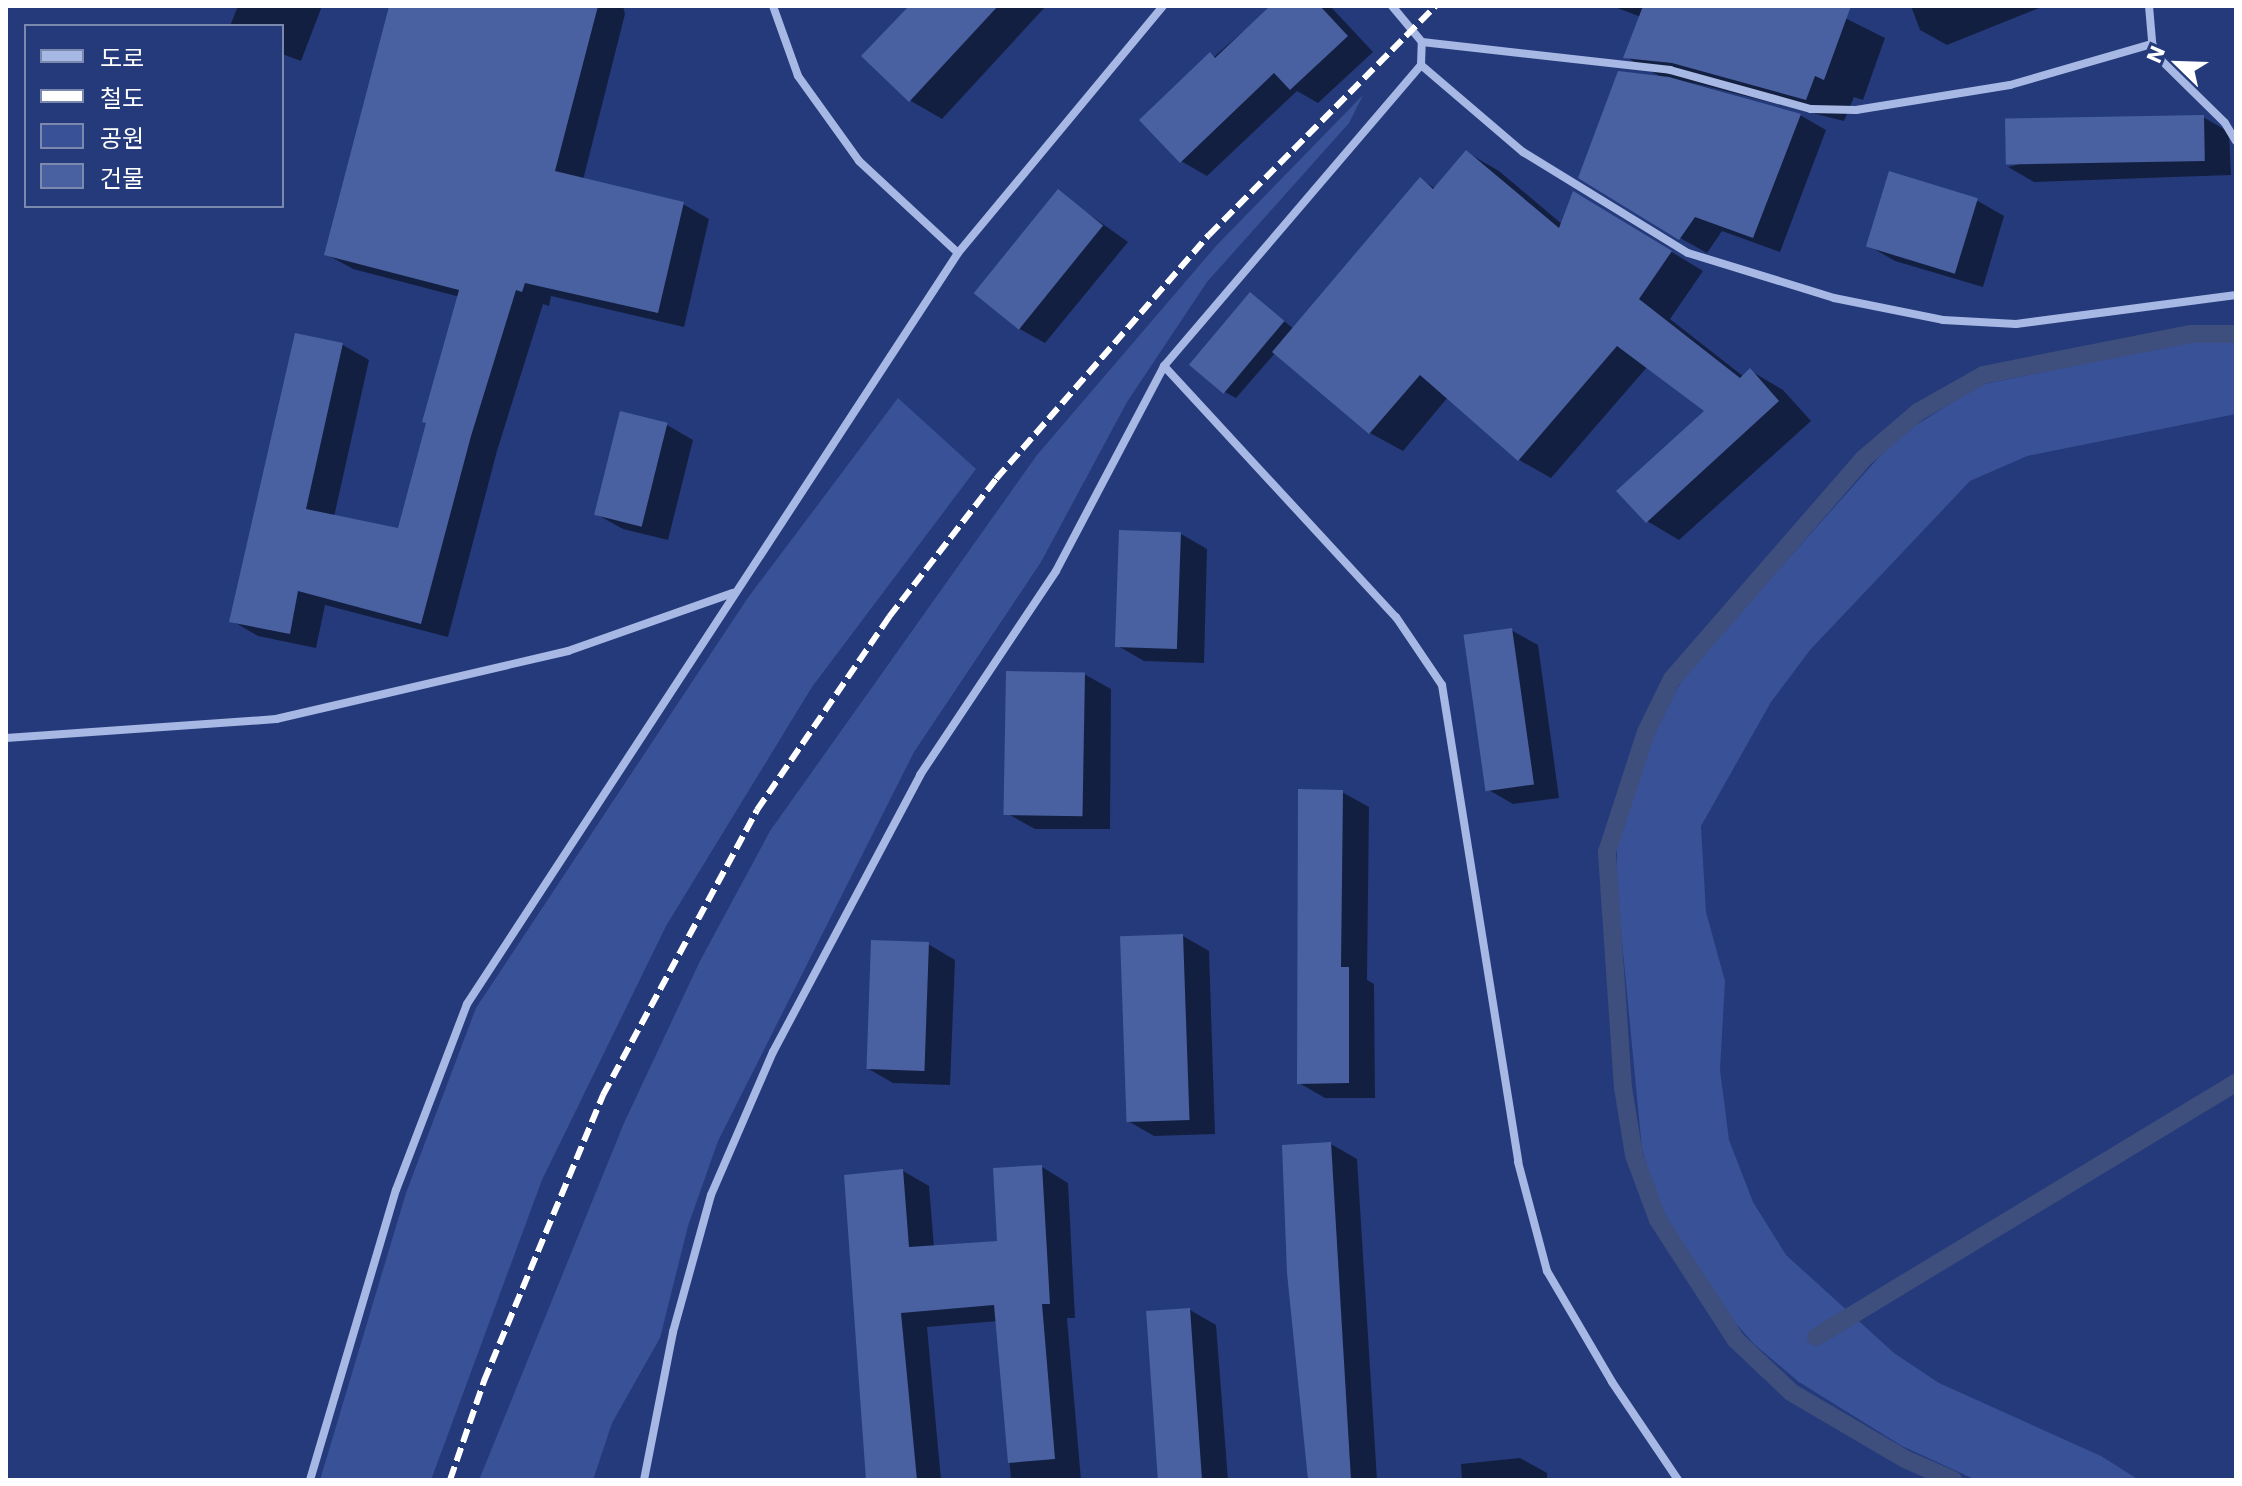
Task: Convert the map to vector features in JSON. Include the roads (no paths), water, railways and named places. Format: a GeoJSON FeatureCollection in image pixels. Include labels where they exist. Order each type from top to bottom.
{"type":"FeatureCollection","features":[{"type":"Feature","properties":{"kind":"street"},"geometry":{"type":"LineString","coordinates":[[773,6],[798,76],[859,161],[958,253]]}},
{"type":"Feature","properties":{"kind":"street"},"geometry":{"type":"LineString","coordinates":[[310,1480],[396,1190],[467,1004],[958,253],[1163,6]]}},
{"type":"Feature","properties":{"kind":"street"},"geometry":{"type":"LineString","coordinates":[[644,1480],[673,1332],[711,1195],[773,1052],[920,775],[1056,571],[1164,366],[1421,65],[1422,42],[1392,6]]}},
{"type":"Feature","properties":{"kind":"street"},"geometry":{"type":"LineString","coordinates":[[2149,6],[2152,44],[2236,141]]}},
{"type":"Feature","properties":{"kind":"street"},"geometry":{"type":"LineString","coordinates":[[1422,42],[1670,70],[1811,109],[1856,110],[2010,85],[2152,44]]}},
{"type":"Feature","properties":{"kind":"street"},"geometry":{"type":"LineString","coordinates":[[1421,65],[1523,152],[1624,217],[1688,253],[1834,298],[1943,320],[2016,324],[2236,295]]}},
{"type":"Feature","properties":{"kind":"street"},"geometry":{"type":"LineString","coordinates":[[1164,366],[1396,617],[1442,685],[1518,1162],[1547,1271],[1612,1382],[1678,1480]]}},
{"type":"Feature","properties":{"kind":"street"},"geometry":{"type":"LineString","coordinates":[[6,738],[276,719],[568,651],[733,593]]}},
{"type":"Feature","properties":{"kind":"waterway"},"geometry":{"type":"LineString","coordinates":[[1953,1480],[1905,1459],[1791,1392],[1736,1340],[1658,1220],[1634,1155],[1623,1088],[1607,852],[1646,732],[1672,679],[1863,459],[1918,412],[1983,375],[2191,334],[2236,334]]}},
{"type":"Feature","properties":{"kind":"waterway"},"geometry":{"type":"LineString","coordinates":[[1816,1337],[2236,1083]]}},
{"type":"Feature","properties":{"kind":"railway"},"geometry":{"type":"LineString","coordinates":[[450,1480],[484,1381],[603,1095],[757,810],[889,617],[996,479],[1209,235],[1436,6]]}}]}
